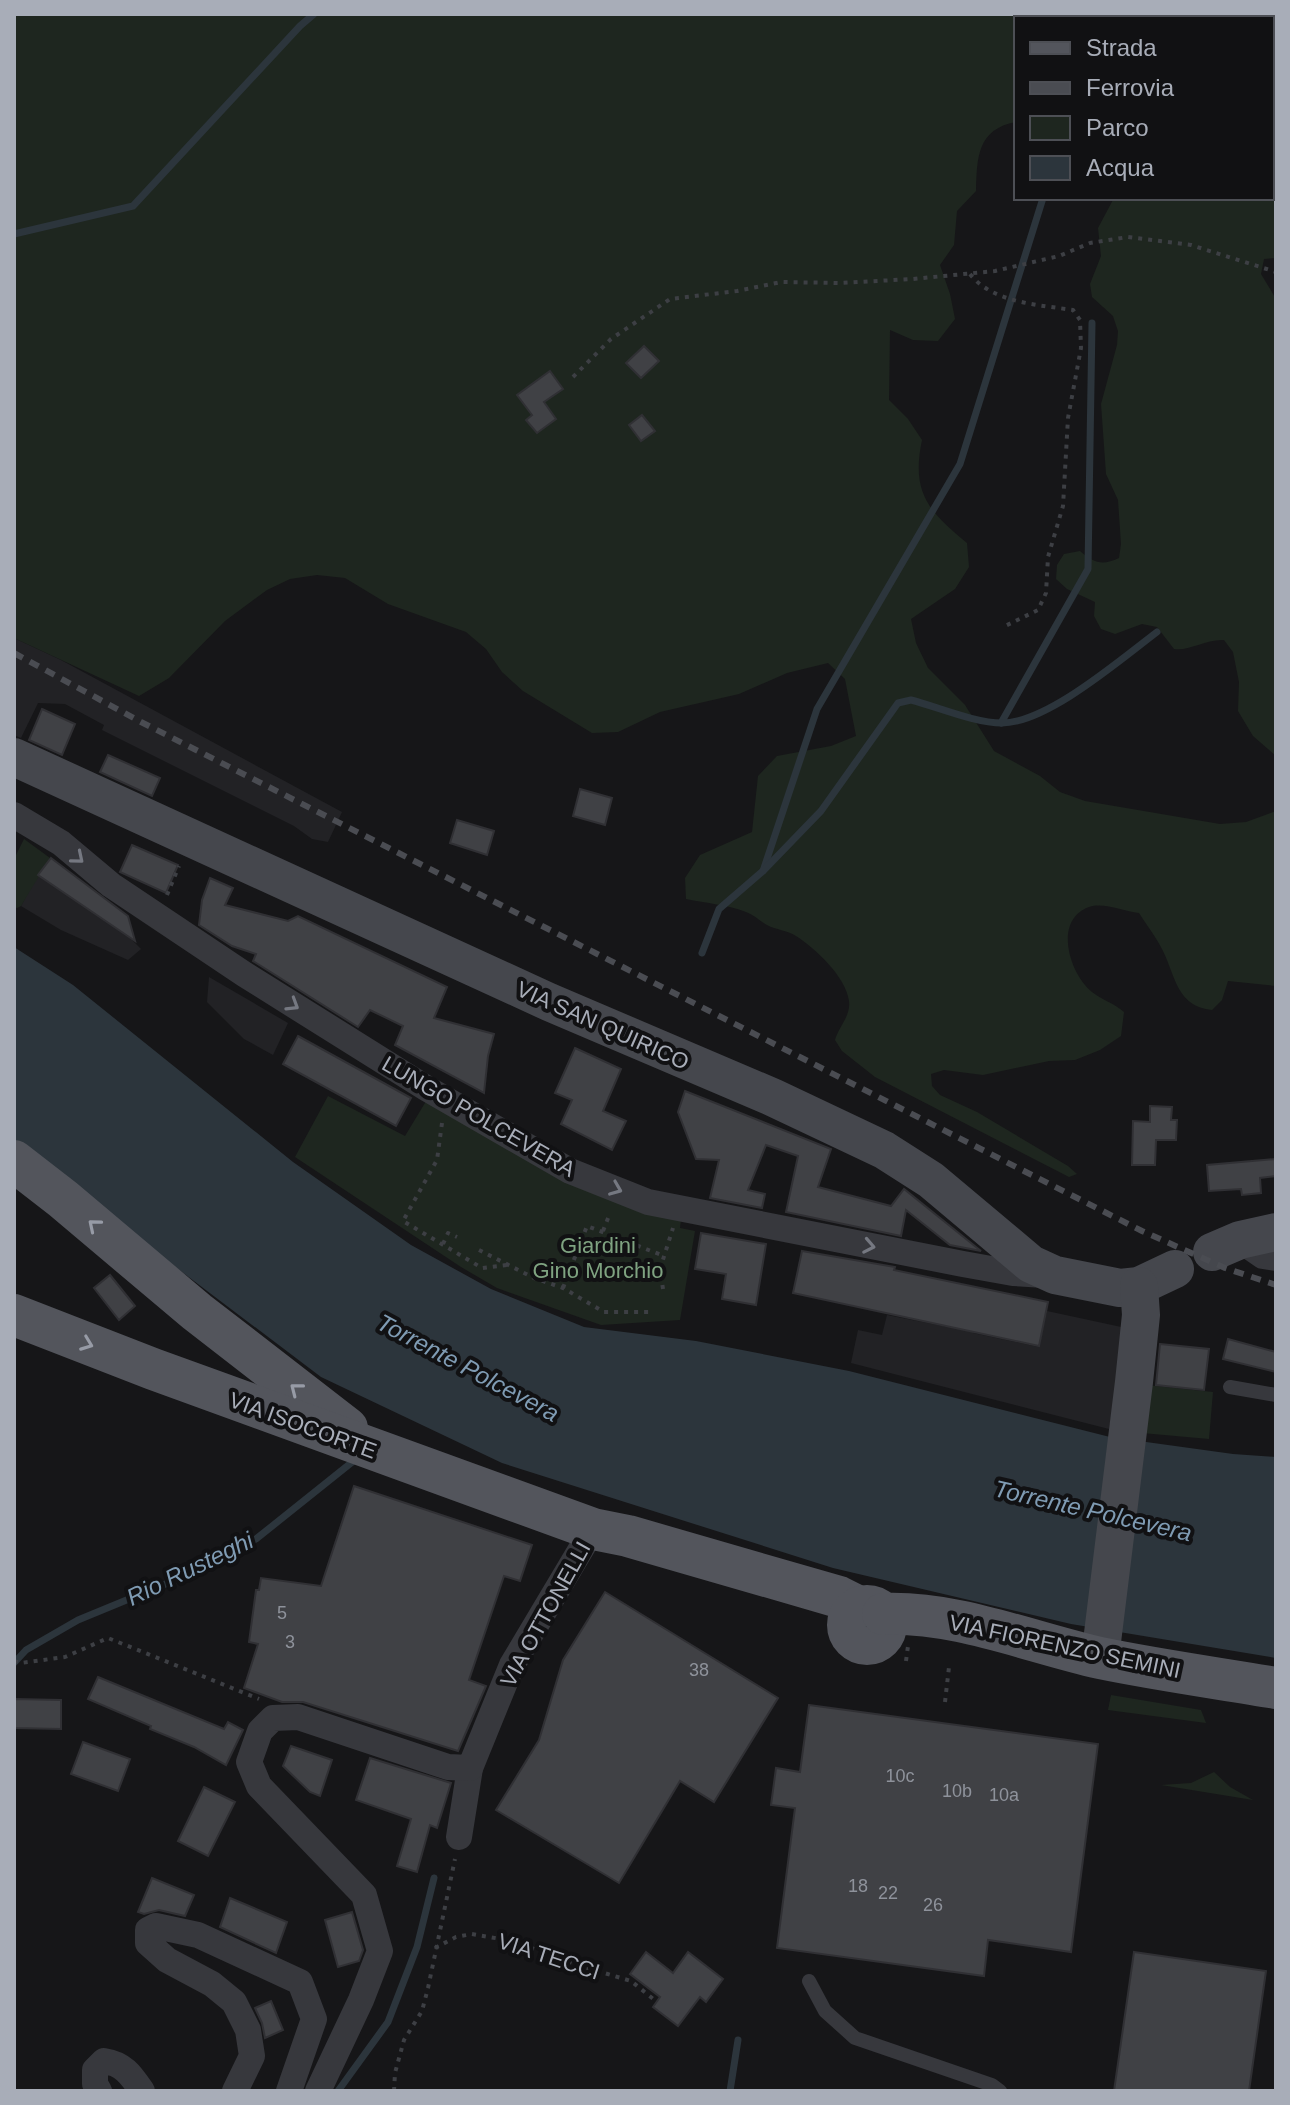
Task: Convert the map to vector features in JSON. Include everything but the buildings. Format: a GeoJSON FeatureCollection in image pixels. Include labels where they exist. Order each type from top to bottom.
{"type":"FeatureCollection","features":[{"type":"Feature","properties":{"kind":"main road","name":"VIA SAN QUIRICO"},"geometry":{"type":"LineString","coordinates":[[18,767],[190,839],[636,1040],[772,1097],[884,1150],[931,1180],[1031,1264],[1055,1275],[1120,1288],[1139,1286],[1175,1269]]}},
{"type":"Feature","properties":{"kind":"main road"},"geometry":{"type":"LineString","coordinates":[[14,1161],[197,1312],[380,1453]]}},
{"type":"Feature","properties":{"kind":"main road"},"geometry":{"type":"LineString","coordinates":[[1102,1644],[1141,1315],[1139,1286]]}},
{"type":"Feature","properties":{"kind":"main road"},"geometry":{"type":"LineString","coordinates":[[153,1369],[181,1368],[197,1356],[202,1336],[197,1312]]}},
{"type":"Feature","properties":{"kind":"main road","name":"VIA ISOCORTE"},"geometry":{"type":"LineString","coordinates":[[14,1315],[380,1453],[593,1529]]}},
{"type":"Feature","properties":{"kind":"main road","name":"VIA FIORENZO SEMINI"},"geometry":{"type":"LineString","coordinates":[[593,1529],[628,1536],[871,1612],[1102,1644],[1276,1688]]}},
{"type":"Feature","properties":{"kind":"street","name":"LUNGO POLCEVERA"},"geometry":{"type":"LineString","coordinates":[[14,815],[61,843],[111,885],[244,974],[426,1088],[570,1171],[648,1202],[1013,1273],[1055,1275]]}},
{"type":"Feature","properties":{"kind":"street"},"geometry":{"type":"LineString","coordinates":[[1243,1242],[1263,1256],[1276,1258]]}},
{"type":"Feature","properties":{"kind":"street","name":"VIA OTTONELLI"},"geometry":{"type":"LineString","coordinates":[[470,1768],[512,1665],[593,1529]]}},
{"type":"Feature","properties":{"kind":"street"},"geometry":{"type":"LineString","coordinates":[[318,2091],[361,2000],[380,1951],[364,1895],[259,1786],[249,1762],[260,1731],[273,1718],[298,1717],[448,1767],[470,1768],[459,1837]]}},
{"type":"Feature","properties":{"kind":"street"},"geometry":{"type":"LineString","coordinates":[[235,2091],[252,2056],[248,2030],[234,2002],[212,1984],[167,1960],[148,1943],[148,1930],[156,1926],[198,1935],[300,1982],[314,2019],[289,2091]]}},
{"type":"Feature","properties":{"kind":"street"},"geometry":{"type":"LineString","coordinates":[[99,2091],[95,2084],[95,2070],[104,2061],[117,2063],[130,2073],[142,2091]]}},
{"type":"Feature","properties":{"kind":"lane"},"geometry":{"type":"LineString","coordinates":[[1230,1387],[1276,1395]]}},
{"type":"Feature","properties":{"kind":"lane"},"geometry":{"type":"LineString","coordinates":[[809,1981],[825,2011],[855,2038],[992,2085],[1000,2091]]}},
{"type":"Feature","properties":{"kind":"path"},"geometry":{"type":"LineString","coordinates":[[573,377],[611,339],[670,299],[781,282],[840,283],[970,274],[1030,264],[1090,243],[1128,237],[1191,245],[1276,272]]}},
{"type":"Feature","properties":{"kind":"path"},"geometry":{"type":"LineString","coordinates":[[970,274],[982,286],[1007,297],[1029,304],[1073,310],[1079,317],[1082,334],[1068,418],[1063,506],[1048,557],[1046,593],[1038,610],[1003,627]]}},
{"type":"Feature","properties":{"kind":"path"},"geometry":{"type":"LineString","coordinates":[[159,916],[190,839]]}},
{"type":"Feature","properties":{"kind":"path"},"geometry":{"type":"LineString","coordinates":[[439,1128],[437,1160],[403,1221],[462,1253],[482,1268],[507,1265]]}},
{"type":"Feature","properties":{"kind":"path"},"geometry":{"type":"LineString","coordinates":[[603,1232],[611,1211]]}},
{"type":"Feature","properties":{"kind":"path"},"geometry":{"type":"LineString","coordinates":[[663,1289],[660,1269],[677,1219]]}},
{"type":"Feature","properties":{"kind":"path"},"geometry":{"type":"LineString","coordinates":[[563,1288],[587,1226],[664,1256]]}},
{"type":"Feature","properties":{"kind":"path"},"geometry":{"type":"LineString","coordinates":[[442,1244],[448,1233],[457,1237]]}},
{"type":"Feature","properties":{"kind":"path"},"geometry":{"type":"LineString","coordinates":[[479,1250],[563,1288],[604,1312],[653,1312]]}},
{"type":"Feature","properties":{"kind":"path"},"geometry":{"type":"LineString","coordinates":[[14,1661],[21,1663],[65,1657],[108,1638],[271,1704],[273,1718]]}},
{"type":"Feature","properties":{"kind":"path"},"geometry":{"type":"LineString","coordinates":[[945,1702],[949,1667]]}},
{"type":"Feature","properties":{"kind":"path"},"geometry":{"type":"LineString","coordinates":[[394,2091],[395,2073],[404,2040],[422,2011],[459,1837]]}},
{"type":"Feature","properties":{"kind":"path","name":"VIA TECCI"},"geometry":{"type":"LineString","coordinates":[[435,1948],[456,1937],[472,1934],[512,1941],[631,1981],[657,2002]]}},
{"type":"Feature","properties":{"kind":"shaded area"},"geometry":{"type":"Polygon","coordinates":[[[14,638],[61,660],[342,812],[328,842],[312,839],[294,826],[102,730],[104,725],[65,704],[38,703],[21,738],[14,735],[14,638]]]}},
{"type":"Feature","properties":{"kind":"shaded area"},"geometry":{"type":"Polygon","coordinates":[[[38,875],[128,936],[141,949],[128,960],[61,930],[21,906],[38,875]]]}},
{"type":"Feature","properties":{"kind":"shaded area"},"geometry":{"type":"Polygon","coordinates":[[[209,977],[288,1023],[273,1055],[244,1039],[207,1002],[209,977]]]}},
{"type":"Feature","properties":{"kind":"shaded area"},"geometry":{"type":"Polygon","coordinates":[[[957,1283],[982,1288],[973,1333],[1039,1347],[1047,1311],[1126,1328],[1109,1429],[851,1363],[858,1330],[882,1335],[887,1315],[948,1327],[957,1283]]]}},
{"type":"Feature","properties":{"kind":"green space"},"geometry":{"type":"Polygon","coordinates":[[[14,14],[1172,16],[1014,16],[1014,123],[993,131],[986,138],[977,167],[976,191],[957,211],[954,245],[940,265],[955,319],[938,341],[913,340],[890,330],[889,400],[908,419],[922,440],[919,458],[921,487],[942,521],[967,543],[969,567],[955,589],[911,619],[916,643],[928,668],[965,705],[994,751],[1040,776],[1060,792],[1085,801],[1220,824],[1246,822],[1276,811],[1276,986],[1228,981],[1222,1000],[1212,1010],[1200,1007],[1191,1003],[1179,989],[1161,946],[1139,913],[1114,907],[1089,907],[1071,923],[1068,947],[1071,960],[1092,992],[1124,1012],[1121,1036],[1100,1050],[1075,1060],[1049,1061],[983,1075],[944,1070],[931,1074],[932,1086],[940,1095],[977,1112],[1077,1174],[1069,1177],[875,1077],[842,1051],[835,1040],[848,1011],[849,1001],[842,983],[821,956],[793,934],[767,925],[746,912],[686,899],[685,878],[700,855],[752,832],[758,776],[777,756],[831,746],[856,736],[845,679],[828,663],[787,673],[739,694],[660,712],[618,732],[592,733],[523,691],[502,672],[486,649],[466,632],[388,604],[345,578],[317,575],[290,579],[267,590],[225,621],[169,678],[139,696],[14,638],[14,14]]]}},
{"type":"Feature","properties":{"kind":"green space"},"geometry":{"type":"Polygon","coordinates":[[[1274,112],[1276,114],[1276,258],[1264,259],[1261,274],[1276,299],[1276,756],[1253,736],[1238,711],[1239,682],[1233,652],[1224,640],[1174,649],[1157,627],[1142,624],[1115,634],[1101,629],[1094,616],[1095,602],[1067,589],[1056,579],[1057,565],[1064,554],[1080,551],[1094,561],[1108,562],[1119,558],[1121,544],[1118,500],[1106,474],[1101,404],[1118,331],[1113,316],[1092,297],[1090,284],[1101,256],[1098,228],[1113,200],[1274,200],[1274,112]]]}},
{"type":"Feature","properties":{"kind":"green space"},"geometry":{"type":"Polygon","coordinates":[[[24,839],[50,858],[17,908],[14,907],[14,859],[24,839]]]}},
{"type":"Feature","properties":{"kind":"green space","name":"Giardini Gino Morchio"},"geometry":{"type":"Polygon","coordinates":[[[328,1096],[405,1136],[428,1098],[681,1219],[680,1228],[695,1231],[680,1320],[601,1325],[497,1288],[461,1267],[295,1157],[328,1096]]]}},
{"type":"Feature","properties":{"kind":"green space"},"geometry":{"type":"Polygon","coordinates":[[[1146,1385],[1213,1392],[1209,1439],[1142,1433],[1146,1385]]]}},
{"type":"Feature","properties":{"kind":"green space"},"geometry":{"type":"Polygon","coordinates":[[[1111,1695],[1201,1710],[1206,1723],[1108,1710],[1111,1695]]]}},
{"type":"Feature","properties":{"kind":"green space"},"geometry":{"type":"Polygon","coordinates":[[[1214,1772],[1230,1787],[1253,1800],[1161,1785],[1191,1783],[1214,1772]]]}},
{"type":"Feature","properties":{"kind":"water","name":"Torrente Polcevera"},"geometry":{"type":"Polygon","coordinates":[[[14,947],[73,985],[293,1162],[411,1245],[491,1289],[584,1327],[696,1341],[849,1371],[1110,1437],[1276,1457],[1276,1658],[1071,1624],[833,1568],[502,1463],[321,1377],[14,1145],[14,947]]]}},
{"type":"Feature","properties":{"kind":"waterway"},"geometry":{"type":"LineString","coordinates":[[14,234],[133,206],[314,14]]}},
{"type":"Feature","properties":{"kind":"waterway"},"geometry":{"type":"LineString","coordinates":[[763,871],[817,709],[960,464],[1042,200]]}},
{"type":"Feature","properties":{"kind":"waterway"},"geometry":{"type":"LineString","coordinates":[[1001,723],[1088,569],[1092,323]]}},
{"type":"Feature","properties":{"kind":"waterway"},"geometry":{"type":"LineString","coordinates":[[702,953],[719,909],[763,871],[821,811],[898,703],[911,700],[991,722],[1020,720],[1061,702],[1157,632]]}},
{"type":"Feature","properties":{"kind":"waterway","name":"Rio Rusteghi"},"geometry":{"type":"LineString","coordinates":[[14,1663],[26,1650],[78,1620],[180,1578],[256,1539],[356,1459]]}},
{"type":"Feature","properties":{"kind":"waterway"},"geometry":{"type":"LineString","coordinates":[[338,2091],[388,2022],[417,1947],[434,1878]]}},
{"type":"Feature","properties":{"kind":"waterway"},"geometry":{"type":"LineString","coordinates":[[730,2091],[738,2040]]}},
{"type":"Feature","properties":{"kind":"railway"},"geometry":{"type":"LineString","coordinates":[[14,653],[141,722],[1142,1231],[1225,1268],[1276,1285]]}}]}
